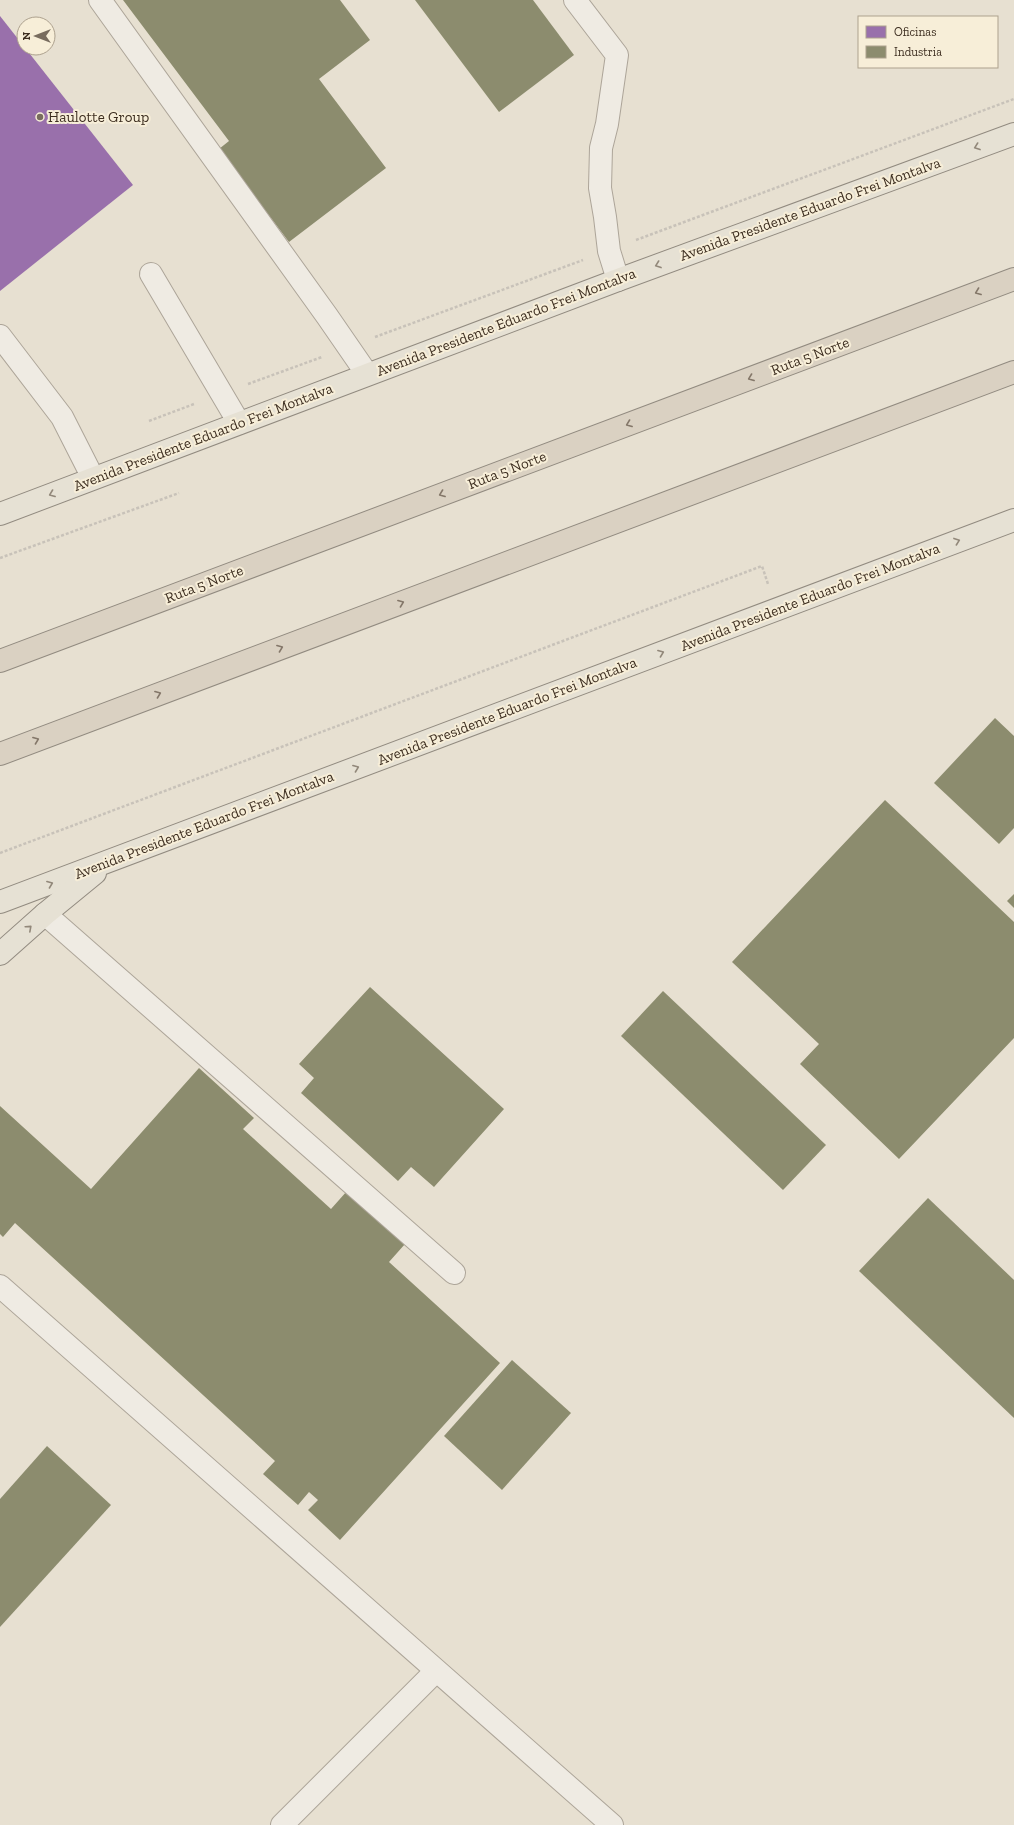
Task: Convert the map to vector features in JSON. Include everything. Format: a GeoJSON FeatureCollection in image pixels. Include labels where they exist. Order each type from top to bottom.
{"type":"FeatureCollection","features":[{"type":"Feature","properties":{"kind":"highway","name":"Ruta 5 Norte"},"geometry":{"type":"LineString","coordinates":[[0,661],[1014,279]]}},
{"type":"Feature","properties":{"kind":"highway"},"geometry":{"type":"LineString","coordinates":[[0,754],[1014,372]]}},
{"type":"Feature","properties":{"kind":"main road","name":"Avenida Presidente Eduardo Frei Montalva"},"geometry":{"type":"LineString","coordinates":[[0,514],[367,374],[1014,134]]}},
{"type":"Feature","properties":{"kind":"main road"},"geometry":{"type":"LineString","coordinates":[[0,508],[22,506]]}},
{"type":"Feature","properties":{"kind":"main road","name":"Avenida Presidente Eduardo Frei Montalva"},"geometry":{"type":"LineString","coordinates":[[0,902],[1014,520]]}},
{"type":"Feature","properties":{"kind":"main road"},"geometry":{"type":"LineString","coordinates":[[0,954],[44,914],[110,861]]}},
{"type":"Feature","properties":{"kind":"lane"},"geometry":{"type":"LineString","coordinates":[[100,0],[367,374]]}},
{"type":"Feature","properties":{"kind":"lane"},"geometry":{"type":"LineString","coordinates":[[575,0],[617,55],[607,124],[601,148],[600,188],[605,217],[608,251],[618,280]]}},
{"type":"Feature","properties":{"kind":"lane"},"geometry":{"type":"LineString","coordinates":[[152,274],[239,423]]}},
{"type":"Feature","properties":{"kind":"lane"},"geometry":{"type":"LineString","coordinates":[[0,336],[62,417],[93,478]]}},
{"type":"Feature","properties":{"kind":"lane"},"geometry":{"type":"LineString","coordinates":[[44,914],[454,1273]]}},
{"type":"Feature","properties":{"kind":"lane"},"geometry":{"type":"LineString","coordinates":[[0,1286],[612,1825]]}},
{"type":"Feature","properties":{"kind":"lane"},"geometry":{"type":"LineString","coordinates":[[282,1825],[436,1671]]}},
{"type":"Feature","properties":{"kind":"path"},"geometry":{"type":"LineString","coordinates":[[0,558],[179,493]]}},
{"type":"Feature","properties":{"kind":"path"},"geometry":{"type":"LineString","coordinates":[[0,853],[762,566]]}},
{"type":"Feature","properties":{"kind":"building: Oficinas","name":"Haulotte Group"},"geometry":{"type":"Polygon","coordinates":[[[0,16],[16,36],[16,56],[31,56],[133,185],[0,291],[0,16]]]}},
{"type":"Feature","properties":{"kind":"building: Industria"},"geometry":{"type":"Polygon","coordinates":[[[123,0],[340,0],[370,40],[319,79],[386,168],[289,242],[219,149],[229,141],[123,0]]]}},
{"type":"Feature","properties":{"kind":"building: Industria"},"geometry":{"type":"Polygon","coordinates":[[[415,0],[533,0],[574,55],[499,112],[415,0]]]}},
{"type":"Feature","properties":{"kind":"building: Industria"},"geometry":{"type":"Polygon","coordinates":[[[995,718],[1014,736],[1014,828],[999,844],[934,783],[995,718]]]}},
{"type":"Feature","properties":{"kind":"building: Industria"},"geometry":{"type":"Polygon","coordinates":[[[885,800],[1014,922],[1014,1038],[899,1159],[800,1064],[819,1044],[732,962],[885,800]]]}},
{"type":"Feature","properties":{"kind":"building: Industria"},"geometry":{"type":"Polygon","coordinates":[[[1014,894],[1014,908],[1007,901],[1014,894]]]}},
{"type":"Feature","properties":{"kind":"building: Industria"},"geometry":{"type":"Polygon","coordinates":[[[370,987],[504,1109],[434,1187],[411,1167],[398,1181],[301,1093],[314,1078],[299,1064],[370,987]]]}},
{"type":"Feature","properties":{"kind":"building: Industria"},"geometry":{"type":"Polygon","coordinates":[[[663,991],[826,1145],[783,1190],[621,1036],[663,991]]]}},
{"type":"Feature","properties":{"kind":"building: Industria"},"geometry":{"type":"Polygon","coordinates":[[[199,1068],[254,1118],[243,1129],[331,1209],[347,1191],[405,1244],[389,1262],[500,1363],[340,1540],[308,1510],[318,1500],[309,1492],[298,1505],[263,1474],[275,1461],[15,1223],[3,1237],[0,1234],[0,1106],[91,1189],[199,1068]]]}},
{"type":"Feature","properties":{"kind":"building: Industria"},"geometry":{"type":"Polygon","coordinates":[[[928,1198],[1014,1280],[1014,1418],[859,1271],[928,1198]]]}},
{"type":"Feature","properties":{"kind":"building: Industria"},"geometry":{"type":"Polygon","coordinates":[[[512,1360],[571,1413],[502,1490],[444,1436],[512,1360]]]}},
{"type":"Feature","properties":{"kind":"building: Industria"},"geometry":{"type":"Polygon","coordinates":[[[47,1446],[111,1505],[0,1627],[0,1499],[47,1446]]]}},
{"type":"Feature","properties":{"kind":"place","name":"Haulotte Group"},"geometry":{"type":"Point","coordinates":[40,117]}}]}
